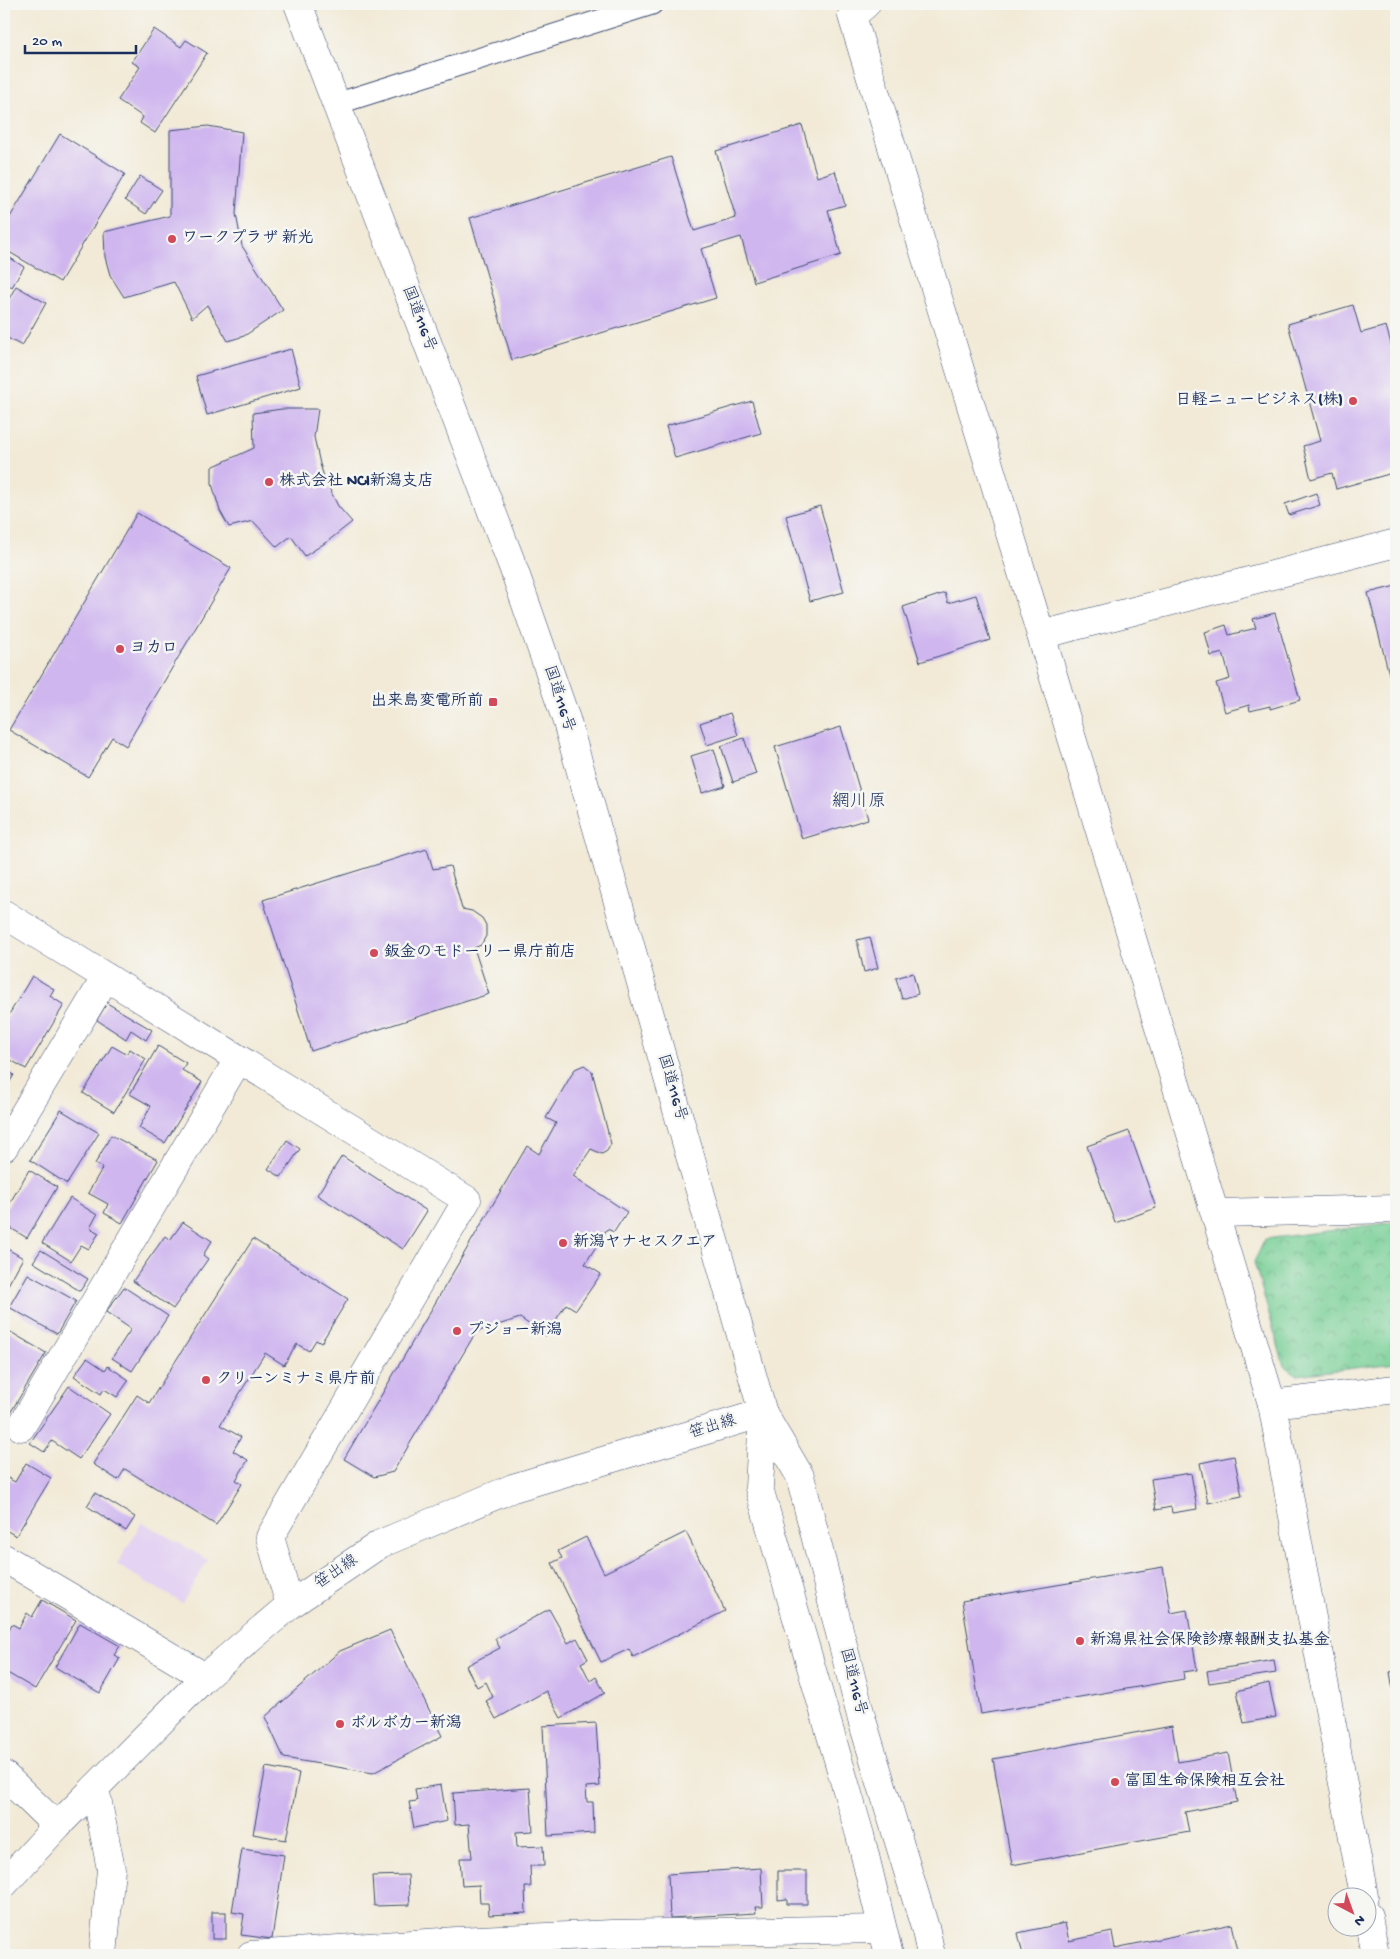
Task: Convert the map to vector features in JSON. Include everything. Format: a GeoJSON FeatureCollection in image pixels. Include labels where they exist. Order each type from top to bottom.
{"type":"FeatureCollection","features":[{"type":"Feature","properties":{"kind":"main road","name":"国道116号"},"geometry":{"type":"LineString","coordinates":[[298,4],[513,567],[566,719],[763,1413],[800,1476],[862,1720],[926,1931],[931,1955]]}},
{"type":"Feature","properties":{"kind":"main road"},"geometry":{"type":"LineString","coordinates":[[866,4],[852,16],[1216,1213],[1272,1404],[1362,1886]]}},
{"type":"Feature","properties":{"kind":"main road"},"geometry":{"type":"LineString","coordinates":[[1041,635],[1396,543]]}},
{"type":"Feature","properties":{"kind":"main road"},"geometry":{"type":"LineString","coordinates":[[4,914],[467,1200],[270,1537],[290,1605]]}},
{"type":"Feature","properties":{"kind":"main road"},"geometry":{"type":"LineString","coordinates":[[4,1147],[106,977]]}},
{"type":"Feature","properties":{"kind":"main road"},"geometry":{"type":"LineString","coordinates":[[21,1427],[238,1060]]}},
{"type":"Feature","properties":{"kind":"main road"},"geometry":{"type":"LineString","coordinates":[[1216,1213],[1396,1209]]}},
{"type":"Feature","properties":{"kind":"main road"},"geometry":{"type":"LineString","coordinates":[[1272,1404],[1396,1389]]}},
{"type":"Feature","properties":{"kind":"main road","name":"国道116号"},"geometry":{"type":"LineString","coordinates":[[763,1413],[759,1488],[860,1836],[886,1942]]}},
{"type":"Feature","properties":{"kind":"main road","name":"笹出線"},"geometry":{"type":"LineString","coordinates":[[4,1884],[57,1826],[204,1678],[290,1605],[380,1544],[513,1488],[763,1413]]}},
{"type":"Feature","properties":{"kind":"main road"},"geometry":{"type":"LineString","coordinates":[[4,1558],[204,1678]]}},
{"type":"Feature","properties":{"kind":"main road"},"geometry":{"type":"LineString","coordinates":[[4,1775],[57,1826]]}},
{"type":"Feature","properties":{"kind":"main road"},"geometry":{"type":"LineString","coordinates":[[95,1788],[111,1869],[103,1955]]}},
{"type":"Feature","properties":{"kind":"main road"},"geometry":{"type":"LineString","coordinates":[[251,1955],[456,1941],[602,1935],[886,1942]]}},
{"type":"Feature","properties":{"kind":"main road"},"geometry":{"type":"LineString","coordinates":[[1372,1936],[1375,1955]]}},
{"type":"Feature","properties":{"kind":"lane"},"geometry":{"type":"LineString","coordinates":[[336,104],[652,4]]}},
{"type":"Feature","properties":{"kind":"shaded area"},"geometry":{"type":"Polygon","coordinates":[[[142,1522],[208,1560],[182,1603],[117,1565],[142,1522]]]}},
{"type":"Feature","properties":{"kind":"green space"},"geometry":{"type":"Polygon","coordinates":[[[1396,1222],[1396,1363],[1297,1375],[1284,1366],[1254,1262],[1265,1239],[1396,1222]]]}},
{"type":"Feature","properties":{"kind":"building"},"geometry":{"type":"Polygon","coordinates":[[[154,29],[181,47],[186,40],[207,53],[155,133],[140,123],[143,117],[118,100],[140,67],[132,62],[154,29]]]}},
{"type":"Feature","properties":{"kind":"building"},"geometry":{"type":"Polygon","coordinates":[[[802,125],[817,177],[835,171],[845,205],[828,210],[841,255],[754,282],[741,237],[701,249],[716,298],[512,360],[470,218],[671,157],[694,231],[736,218],[716,151],[802,125]]]}},
{"type":"Feature","properties":{"kind":"building","name":"ワークプラザ 新光"},"geometry":{"type":"Polygon","coordinates":[[[208,126],[242,132],[236,214],[242,246],[283,310],[244,336],[228,341],[207,305],[192,318],[174,282],[124,297],[110,275],[105,257],[104,232],[170,216],[170,130],[208,126]]]}},
{"type":"Feature","properties":{"kind":"building"},"geometry":{"type":"Polygon","coordinates":[[[60,134],[125,174],[60,282],[4,249],[4,227],[60,134]]]}},
{"type":"Feature","properties":{"kind":"building"},"geometry":{"type":"Polygon","coordinates":[[[140,176],[162,190],[146,214],[125,200],[140,176]]]}},
{"type":"Feature","properties":{"kind":"building"},"geometry":{"type":"Polygon","coordinates":[[[4,254],[24,267],[12,287],[4,282],[4,254]]]}},
{"type":"Feature","properties":{"kind":"building"},"geometry":{"type":"Polygon","coordinates":[[[16,286],[46,303],[22,346],[4,336],[4,308],[16,286]]]}},
{"type":"Feature","properties":{"kind":"building","name":"日軽ニュービジネス(株)"},"geometry":{"type":"Polygon","coordinates":[[[1353,305],[1361,333],[1386,326],[1396,362],[1396,472],[1336,489],[1332,473],[1311,479],[1303,446],[1320,441],[1288,324],[1353,305]]]}},
{"type":"Feature","properties":{"kind":"building"},"geometry":{"type":"Polygon","coordinates":[[[291,349],[301,387],[207,415],[196,376],[291,349]]]}},
{"type":"Feature","properties":{"kind":"building"},"geometry":{"type":"Polygon","coordinates":[[[752,401],[761,433],[675,458],[666,426],[752,401]]]}},
{"type":"Feature","properties":{"kind":"building","name":"株式会社 NCI新潟支店"},"geometry":{"type":"Polygon","coordinates":[[[282,409],[318,409],[314,437],[320,464],[325,480],[338,506],[352,522],[305,556],[291,536],[277,547],[253,521],[229,527],[220,511],[212,484],[212,467],[254,448],[253,413],[282,409]]]}},
{"type":"Feature","properties":{"kind":"building"},"geometry":{"type":"Polygon","coordinates":[[[1316,493],[1320,505],[1289,515],[1285,504],[1316,493]]]}},
{"type":"Feature","properties":{"kind":"building"},"geometry":{"type":"Polygon","coordinates":[[[820,506],[844,592],[810,601],[786,516],[820,506]]]}},
{"type":"Feature","properties":{"kind":"building","name":"ヨカロ"},"geometry":{"type":"Polygon","coordinates":[[[137,513],[231,568],[126,746],[112,737],[88,777],[9,730],[137,513]]]}},
{"type":"Feature","properties":{"kind":"building"},"geometry":{"type":"Polygon","coordinates":[[[1396,586],[1396,701],[1368,593],[1396,586]]]}},
{"type":"Feature","properties":{"kind":"building"},"geometry":{"type":"Polygon","coordinates":[[[945,593],[948,603],[976,595],[990,640],[920,662],[903,607],[945,593]]]}},
{"type":"Feature","properties":{"kind":"building"},"geometry":{"type":"Polygon","coordinates":[[[1275,613],[1300,700],[1270,709],[1270,706],[1250,711],[1249,705],[1225,712],[1216,683],[1230,679],[1223,653],[1211,656],[1205,632],[1226,625],[1229,635],[1256,628],[1253,619],[1275,613]]]}},
{"type":"Feature","properties":{"kind":"building"},"geometry":{"type":"Polygon","coordinates":[[[730,713],[738,735],[707,745],[700,723],[730,713]]]}},
{"type":"Feature","properties":{"kind":"building"},"geometry":{"type":"Polygon","coordinates":[[[841,727],[868,819],[802,839],[775,747],[841,727]]]}},
{"type":"Feature","properties":{"kind":"building"},"geometry":{"type":"Polygon","coordinates":[[[744,738],[756,774],[733,782],[721,746],[744,738]]]}},
{"type":"Feature","properties":{"kind":"building"},"geometry":{"type":"Polygon","coordinates":[[[714,749],[725,786],[702,793],[691,756],[714,749]]]}},
{"type":"Feature","properties":{"kind":"building"},"geometry":{"type":"Polygon","coordinates":[[[427,849],[433,869],[450,866],[462,909],[472,911],[482,918],[486,925],[486,936],[481,945],[474,948],[489,994],[311,1051],[263,900],[427,849]]]}},
{"type":"Feature","properties":{"kind":"building"},"geometry":{"type":"Polygon","coordinates":[[[870,937],[878,968],[864,972],[857,940],[870,937]]]}},
{"type":"Feature","properties":{"kind":"building"},"geometry":{"type":"Polygon","coordinates":[[[913,973],[918,994],[902,999],[896,978],[913,973]]]}},
{"type":"Feature","properties":{"kind":"building"},"geometry":{"type":"Polygon","coordinates":[[[32,976],[54,989],[50,996],[64,1005],[26,1069],[4,1056],[4,1023],[32,976]]]}},
{"type":"Feature","properties":{"kind":"building"},"geometry":{"type":"Polygon","coordinates":[[[107,1003],[152,1030],[146,1040],[131,1030],[126,1039],[97,1020],[107,1003]]]}},
{"type":"Feature","properties":{"kind":"building"},"geometry":{"type":"Polygon","coordinates":[[[112,1046],[126,1054],[130,1049],[146,1059],[114,1112],[83,1093],[112,1046]]]}},
{"type":"Feature","properties":{"kind":"building"},"geometry":{"type":"Polygon","coordinates":[[[158,1046],[186,1063],[182,1070],[202,1082],[165,1143],[139,1128],[151,1106],[130,1094],[158,1046]]]}},
{"type":"Feature","properties":{"kind":"building"},"geometry":{"type":"Polygon","coordinates":[[[584,1065],[592,1071],[611,1144],[607,1151],[602,1154],[591,1149],[573,1176],[627,1212],[614,1232],[607,1229],[585,1264],[601,1274],[576,1310],[566,1304],[546,1336],[520,1318],[476,1332],[393,1472],[374,1477],[344,1459],[527,1146],[539,1154],[556,1123],[546,1118],[575,1069],[584,1065]]]}},
{"type":"Feature","properties":{"kind":"building"},"geometry":{"type":"Polygon","coordinates":[[[4,1068],[14,1075],[4,1091],[4,1068]]]}},
{"type":"Feature","properties":{"kind":"building"},"geometry":{"type":"Polygon","coordinates":[[[61,1110],[99,1133],[67,1184],[30,1160],[61,1110]]]}},
{"type":"Feature","properties":{"kind":"building"},"geometry":{"type":"Polygon","coordinates":[[[1129,1131],[1156,1208],[1115,1223],[1087,1146],[1129,1131]]]}},
{"type":"Feature","properties":{"kind":"building"},"geometry":{"type":"Polygon","coordinates":[[[111,1135],[158,1160],[122,1223],[104,1213],[108,1204],[88,1193],[103,1167],[95,1164],[111,1135]]]}},
{"type":"Feature","properties":{"kind":"building"},"geometry":{"type":"Polygon","coordinates":[[[287,1140],[300,1149],[281,1177],[268,1169],[287,1140]]]}},
{"type":"Feature","properties":{"kind":"building"},"geometry":{"type":"Polygon","coordinates":[[[342,1156],[427,1211],[403,1249],[317,1195],[342,1156]]]}},
{"type":"Feature","properties":{"kind":"building"},"geometry":{"type":"Polygon","coordinates":[[[29,1170],[57,1187],[27,1238],[4,1224],[4,1213],[29,1170]]]}},
{"type":"Feature","properties":{"kind":"building"},"geometry":{"type":"Polygon","coordinates":[[[70,1198],[97,1215],[90,1228],[99,1233],[89,1249],[81,1245],[71,1261],[42,1243],[70,1198]]]}},
{"type":"Feature","properties":{"kind":"building"},"geometry":{"type":"Polygon","coordinates":[[[183,1222],[212,1241],[203,1255],[208,1259],[173,1309],[133,1281],[165,1236],[170,1240],[183,1222]]]}},
{"type":"Feature","properties":{"kind":"building","name":"クリーンミナミ県庁前"},"geometry":{"type":"Polygon","coordinates":[[[253,1239],[348,1299],[321,1343],[316,1340],[309,1351],[297,1344],[284,1365],[265,1353],[220,1425],[241,1437],[233,1451],[248,1460],[236,1480],[242,1484],[216,1525],[125,1469],[118,1480],[93,1464],[137,1395],[149,1403],[253,1239]]]}},
{"type":"Feature","properties":{"kind":"building"},"geometry":{"type":"Polygon","coordinates":[[[4,1247],[23,1258],[4,1292],[4,1247]]]}},
{"type":"Feature","properties":{"kind":"building"},"geometry":{"type":"Polygon","coordinates":[[[41,1250],[88,1279],[80,1291],[33,1262],[41,1250]]]}},
{"type":"Feature","properties":{"kind":"building"},"geometry":{"type":"Polygon","coordinates":[[[28,1274],[76,1301],[57,1334],[9,1307],[28,1274]]]}},
{"type":"Feature","properties":{"kind":"building"},"geometry":{"type":"Polygon","coordinates":[[[124,1287],[168,1316],[132,1371],[112,1358],[131,1329],[106,1312],[124,1287]]]}},
{"type":"Feature","properties":{"kind":"building"},"geometry":{"type":"Polygon","coordinates":[[[4,1328],[46,1353],[9,1415],[4,1411],[4,1328]]]}},
{"type":"Feature","properties":{"kind":"building"},"geometry":{"type":"Polygon","coordinates":[[[87,1358],[105,1370],[108,1366],[129,1380],[117,1397],[104,1389],[101,1394],[74,1376],[87,1358]]]}},
{"type":"Feature","properties":{"kind":"building"},"geometry":{"type":"Polygon","coordinates":[[[69,1386],[110,1414],[79,1459],[52,1441],[44,1452],[30,1443],[69,1386]]]}},
{"type":"Feature","properties":{"kind":"building"},"geometry":{"type":"Polygon","coordinates":[[[1234,1456],[1242,1496],[1208,1503],[1200,1463],[1234,1456]]]}},
{"type":"Feature","properties":{"kind":"building"},"geometry":{"type":"Polygon","coordinates":[[[26,1463],[51,1478],[16,1536],[4,1529],[4,1476],[15,1482],[26,1463]]]}},
{"type":"Feature","properties":{"kind":"building"},"geometry":{"type":"Polygon","coordinates":[[[1191,1473],[1197,1509],[1172,1513],[1171,1507],[1156,1510],[1151,1479],[1191,1473]]]}},
{"type":"Feature","properties":{"kind":"building"},"geometry":{"type":"Polygon","coordinates":[[[95,1493],[135,1517],[126,1531],[87,1506],[95,1493]]]}},
{"type":"Feature","properties":{"kind":"building"},"geometry":{"type":"Polygon","coordinates":[[[686,1532],[725,1611],[633,1657],[629,1649],[601,1662],[552,1563],[562,1558],[558,1551],[586,1537],[604,1573],[686,1532]]]}},
{"type":"Feature","properties":{"kind":"building","name":"新潟県社会保険診療報酬支払基金"},"geometry":{"type":"Polygon","coordinates":[[[1163,1567],[1171,1613],[1187,1610],[1197,1670],[1183,1672],[1184,1679],[981,1714],[962,1601],[1163,1567]]]}},
{"type":"Feature","properties":{"kind":"building"},"geometry":{"type":"Polygon","coordinates":[[[42,1600],[76,1620],[35,1689],[4,1671],[4,1638],[12,1624],[19,1628],[27,1613],[32,1617],[42,1600]]]}},
{"type":"Feature","properties":{"kind":"building"},"geometry":{"type":"Polygon","coordinates":[[[549,1609],[568,1643],[577,1638],[588,1659],[581,1663],[590,1681],[596,1677],[605,1693],[561,1718],[546,1691],[496,1719],[486,1701],[493,1697],[486,1682],[477,1687],[466,1666],[500,1648],[495,1639],[549,1609]]]}},
{"type":"Feature","properties":{"kind":"building"},"geometry":{"type":"Polygon","coordinates":[[[80,1623],[120,1646],[114,1655],[120,1658],[100,1693],[55,1667],[80,1623]]]}},
{"type":"Feature","properties":{"kind":"building"},"geometry":{"type":"Polygon","coordinates":[[[390,1630],[442,1736],[373,1773],[284,1758],[265,1717],[340,1651],[390,1630]]]}},
{"type":"Feature","properties":{"kind":"building"},"geometry":{"type":"Polygon","coordinates":[[[1274,1660],[1276,1673],[1209,1683],[1207,1671],[1274,1660]]]}},
{"type":"Feature","properties":{"kind":"building"},"geometry":{"type":"Polygon","coordinates":[[[1396,1671],[1396,1701],[1395,1701],[1390,1672],[1396,1671]]]}},
{"type":"Feature","properties":{"kind":"building"},"geometry":{"type":"Polygon","coordinates":[[[1269,1683],[1276,1717],[1244,1723],[1237,1691],[1269,1683]]]}},
{"type":"Feature","properties":{"kind":"building"},"geometry":{"type":"Polygon","coordinates":[[[596,1723],[600,1786],[586,1787],[587,1802],[593,1802],[594,1833],[548,1836],[543,1726],[596,1723]]]}},
{"type":"Feature","properties":{"kind":"building","name":"富国生命保険相互会社"},"geometry":{"type":"Polygon","coordinates":[[[1172,1726],[1178,1762],[1228,1753],[1237,1802],[1185,1812],[1189,1832],[1012,1865],[993,1759],[1172,1726]]]}},
{"type":"Feature","properties":{"kind":"building"},"geometry":{"type":"Polygon","coordinates":[[[266,1767],[299,1773],[286,1840],[253,1834],[266,1767]]]}},
{"type":"Feature","properties":{"kind":"building"},"geometry":{"type":"Polygon","coordinates":[[[441,1785],[447,1821],[414,1828],[409,1802],[417,1801],[415,1789],[441,1785]]]}},
{"type":"Feature","properties":{"kind":"building"},"geometry":{"type":"Polygon","coordinates":[[[530,1788],[533,1831],[516,1832],[517,1847],[543,1846],[544,1866],[530,1866],[531,1887],[525,1887],[526,1913],[489,1915],[488,1903],[480,1903],[479,1885],[462,1886],[460,1858],[472,1858],[469,1824],[455,1825],[453,1793],[530,1788]]]}},
{"type":"Feature","properties":{"kind":"building"},"geometry":{"type":"Polygon","coordinates":[[[242,1849],[284,1855],[272,1939],[241,1935],[244,1914],[232,1912],[242,1849]]]}},
{"type":"Feature","properties":{"kind":"building"},"geometry":{"type":"Polygon","coordinates":[[[761,1868],[763,1907],[755,1907],[756,1913],[670,1918],[668,1874],[761,1868]]]}},
{"type":"Feature","properties":{"kind":"building"},"geometry":{"type":"Polygon","coordinates":[[[778,1871],[807,1871],[807,1904],[787,1904],[787,1899],[778,1900],[778,1871]]]}},
{"type":"Feature","properties":{"kind":"building"},"geometry":{"type":"Polygon","coordinates":[[[408,1875],[410,1905],[374,1906],[372,1876],[408,1875]]]}},
{"type":"Feature","properties":{"kind":"building"},"geometry":{"type":"Polygon","coordinates":[[[212,1912],[226,1912],[226,1939],[212,1939],[212,1912]]]}},
{"type":"Feature","properties":{"kind":"building"},"geometry":{"type":"Polygon","coordinates":[[[1065,1923],[1069,1941],[1112,1932],[1115,1948],[1232,1924],[1239,1955],[1023,1955],[1018,1933],[1065,1923]]]}},
{"type":"Feature","properties":{"kind":"building"},"geometry":{"type":"Polygon","coordinates":[[[789,1949],[830,1952],[830,1955],[789,1955],[789,1949]]]}},
{"type":"Feature","properties":{"kind":"building"},"geometry":{"type":"Polygon","coordinates":[[[743,1951],[776,1951],[776,1955],[743,1955],[743,1951]]]}},
{"type":"Feature","properties":{"kind":"place","name":"ワークプラザ 新光"},"geometry":{"type":"Point","coordinates":[172,239]}},
{"type":"Feature","properties":{"kind":"place","name":"日軽ニュービジネス(株)"},"geometry":{"type":"Point","coordinates":[1353,401]}},
{"type":"Feature","properties":{"kind":"place","name":"株式会社 NCI新潟支店"},"geometry":{"type":"Point","coordinates":[269,482]}},
{"type":"Feature","properties":{"kind":"place","name":"ヨカロ"},"geometry":{"type":"Point","coordinates":[120,649]}},
{"type":"Feature","properties":{"kind":"place","name":"出来島変電所前"},"geometry":{"type":"Point","coordinates":[493,702]}},
{"type":"Feature","properties":{"kind":"place","name":"鈑金のモドーリー県庁前店"},"geometry":{"type":"Point","coordinates":[374,953]}},
{"type":"Feature","properties":{"kind":"place","name":"新潟ヤナセスクエア"},"geometry":{"type":"Point","coordinates":[563,1243]}},
{"type":"Feature","properties":{"kind":"place","name":"プジョー新潟"},"geometry":{"type":"Point","coordinates":[457,1331]}},
{"type":"Feature","properties":{"kind":"place","name":"クリーンミナミ県庁前"},"geometry":{"type":"Point","coordinates":[206,1380]}},
{"type":"Feature","properties":{"kind":"place","name":"新潟県社会保険診療報酬支払基金"},"geometry":{"type":"Point","coordinates":[1080,1641]}},
{"type":"Feature","properties":{"kind":"place","name":"ボルボカー新潟"},"geometry":{"type":"Point","coordinates":[340,1724]}},
{"type":"Feature","properties":{"kind":"place","name":"富国生命保険相互会社"},"geometry":{"type":"Point","coordinates":[1115,1782]}},
{"type":"Feature","properties":{"kind":"district","name":"網川原"},"geometry":{"type":"Point","coordinates":[859,802]}}]}
